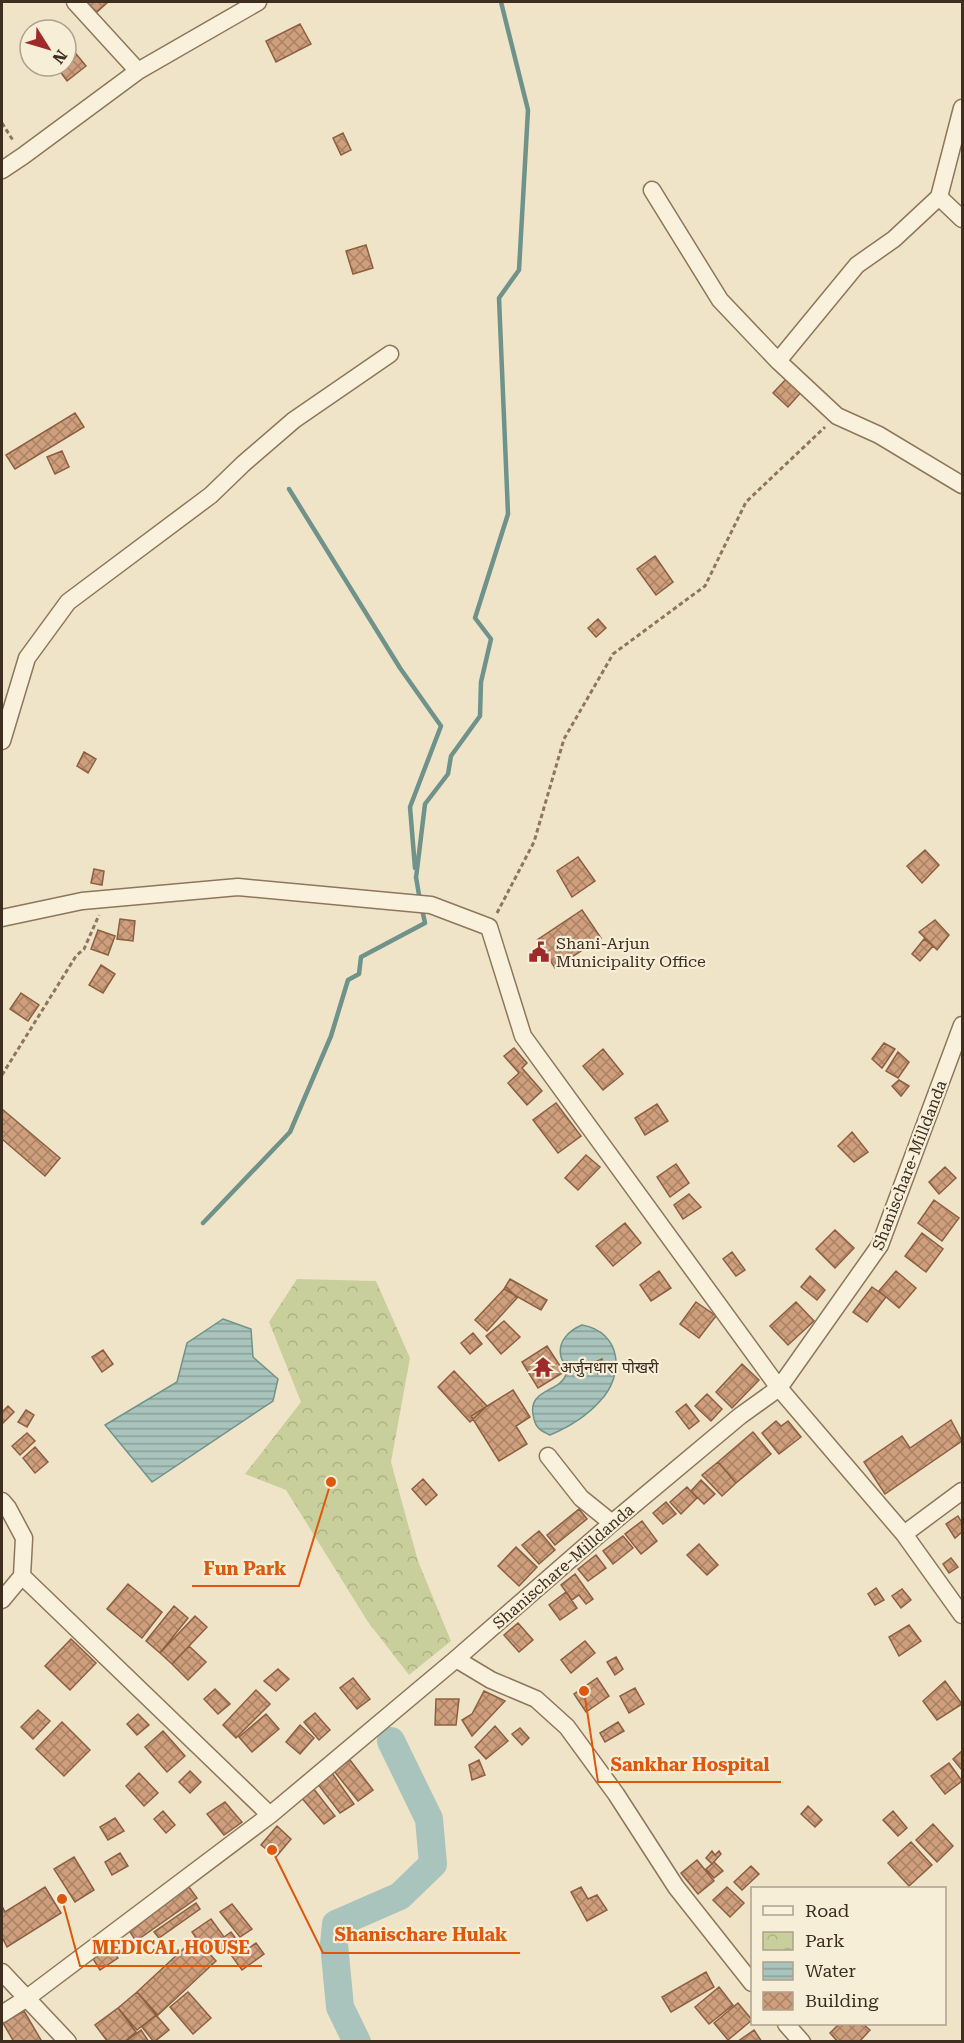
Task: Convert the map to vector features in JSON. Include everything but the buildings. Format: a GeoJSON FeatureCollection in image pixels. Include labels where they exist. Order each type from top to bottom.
{"type":"FeatureCollection","features":[{"type":"Feature","properties":{"kind":"street"},"geometry":{"type":"LineString","coordinates":[[75,2],[138,71]]}},
{"type":"Feature","properties":{"kind":"street"},"geometry":{"type":"LineString","coordinates":[[2,170],[138,71],[258,2]]}},
{"type":"Feature","properties":{"kind":"street"},"geometry":{"type":"LineString","coordinates":[[778,361],[857,266],[894,239],[939,197],[963,108]]}},
{"type":"Feature","properties":{"kind":"street"},"geometry":{"type":"LineString","coordinates":[[652,190],[720,300],[778,361],[837,416],[879,435],[963,485]]}},
{"type":"Feature","properties":{"kind":"street"},"geometry":{"type":"LineString","coordinates":[[939,197],[963,219]]}},
{"type":"Feature","properties":{"kind":"street"},"geometry":{"type":"LineString","coordinates":[[2,741],[27,658],[68,602],[211,495],[294,420],[390,354]]}},
{"type":"Feature","properties":{"kind":"street"},"geometry":{"type":"LineString","coordinates":[[2,918],[82,901],[238,887],[431,905],[489,927],[523,1036],[779,1388],[904,1534],[963,1615]]}},
{"type":"Feature","properties":{"kind":"street","name":"Shanischare-Milldanda"},"geometry":{"type":"LineString","coordinates":[[2,2014],[27,1998],[270,1815],[456,1659],[612,1523],[740,1416],[779,1388],[880,1245],[963,1026]]}},
{"type":"Feature","properties":{"kind":"street"},"geometry":{"type":"LineString","coordinates":[[548,1456],[581,1498],[612,1523]]}},
{"type":"Feature","properties":{"kind":"street"},"geometry":{"type":"LineString","coordinates":[[904,1534],[963,1491]]}},
{"type":"Feature","properties":{"kind":"street"},"geometry":{"type":"LineString","coordinates":[[2,1501],[24,1538],[22,1576],[2,1600]]}},
{"type":"Feature","properties":{"kind":"street"},"geometry":{"type":"LineString","coordinates":[[22,1576],[270,1815]]}},
{"type":"Feature","properties":{"kind":"street"},"geometry":{"type":"LineString","coordinates":[[456,1659],[491,1680],[536,1699],[567,1727],[616,1794],[676,1887],[751,1981]]}},
{"type":"Feature","properties":{"kind":"street"},"geometry":{"type":"LineString","coordinates":[[2,1972],[68,2042]]}},
{"type":"Feature","properties":{"kind":"street"},"geometry":{"type":"LineString","coordinates":[[787,2025],[802,2042]]}},
{"type":"Feature","properties":{"kind":"path"},"geometry":{"type":"LineString","coordinates":[[2,123],[23,156]]}},
{"type":"Feature","properties":{"kind":"path"},"geometry":{"type":"LineString","coordinates":[[489,927],[534,842],[564,739],[613,654],[705,586],[746,501],[837,416]]}},
{"type":"Feature","properties":{"kind":"path"},"geometry":{"type":"LineString","coordinates":[[2,1076],[76,956],[84,949],[105,899]]}},
{"type":"Feature","properties":{"kind":"green space"},"geometry":{"type":"Polygon","coordinates":[[[297,1279],[376,1281],[410,1358],[391,1462],[418,1561],[451,1641],[409,1675],[368,1622],[286,1490],[245,1474],[301,1402],[269,1322],[297,1279]]]}},
{"type":"Feature","properties":{"kind":"water"},"geometry":{"type":"Polygon","coordinates":[[[223,1319],[251,1329],[253,1357],[278,1379],[273,1401],[152,1482],[105,1425],[177,1382],[187,1343],[223,1319]]]}},
{"type":"Feature","properties":{"kind":"water"},"geometry":{"type":"Polygon","coordinates":[[[582,1325],[595,1329],[612,1345],[616,1367],[613,1379],[608,1391],[589,1412],[550,1435],[536,1425],[534,1402],[563,1380],[566,1370],[561,1357],[561,1346],[569,1333],[582,1325]]]}},
{"type":"Feature","properties":{"kind":"waterway"},"geometry":{"type":"LineString","coordinates":[[416,878],[425,804],[448,774],[451,756],[480,716],[481,682],[491,639],[475,618],[508,514],[499,298],[519,270],[528,110],[501,2]]}},
{"type":"Feature","properties":{"kind":"waterway"},"geometry":{"type":"LineString","coordinates":[[289,489],[400,668],[441,726],[410,807],[415,868]]}},
{"type":"Feature","properties":{"kind":"waterway"},"geometry":{"type":"LineString","coordinates":[[416,877],[420,901]]}},
{"type":"Feature","properties":{"kind":"waterway"},"geometry":{"type":"LineString","coordinates":[[203,1223],[290,1132],[331,1036],[348,980],[359,974],[361,957],[425,923],[422,909]]}},
{"type":"Feature","properties":{"kind":"waterway"},"geometry":{"type":"LineString","coordinates":[[357,2042],[340,2007],[334,1944],[336,1924],[400,1896],[433,1864],[429,1819],[391,1741]]}},
{"type":"Feature","properties":{"kind":"place","name":"Shani-Arjun Municipality Office"},"geometry":{"type":"Point","coordinates":[539,952]}},
{"type":"Feature","properties":{"kind":"place","name":"अर्जुनधारा पोखरी"},"geometry":{"type":"Point","coordinates":[543,1367]}},
{"type":"Feature","properties":{"kind":"place","name":"Fun Park"},"geometry":{"type":"Point","coordinates":[331,1482]}},
{"type":"Feature","properties":{"kind":"place","name":"Sankhar Hospital"},"geometry":{"type":"Point","coordinates":[584,1691]}},
{"type":"Feature","properties":{"kind":"place","name":"Shanischare Hulak"},"geometry":{"type":"Point","coordinates":[272,1850]}},
{"type":"Feature","properties":{"kind":"place","name":"MEDICAL HOUSE"},"geometry":{"type":"Point","coordinates":[62,1899]}}]}
